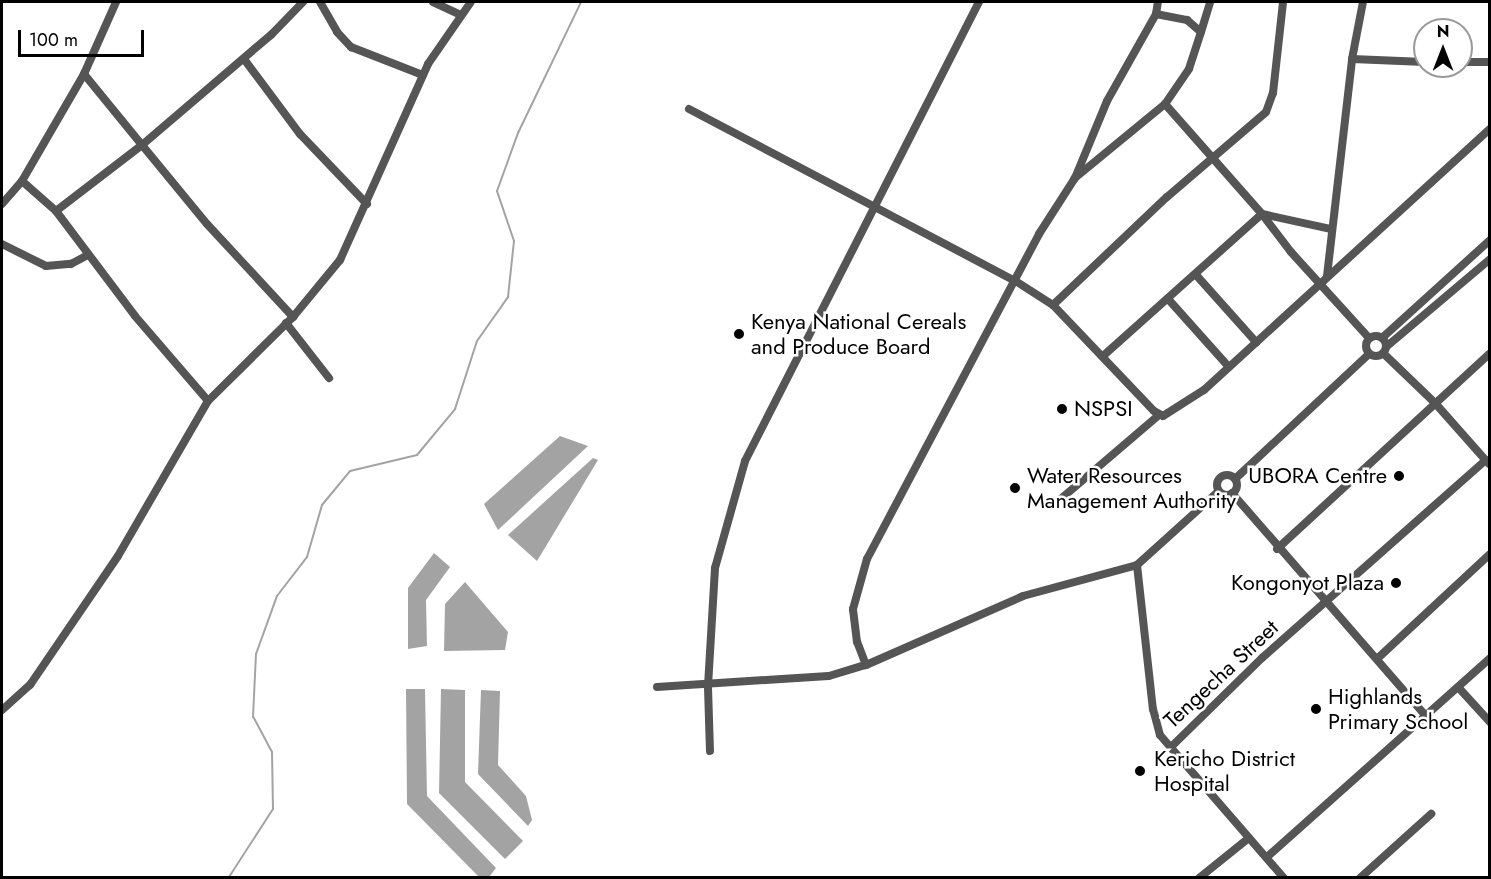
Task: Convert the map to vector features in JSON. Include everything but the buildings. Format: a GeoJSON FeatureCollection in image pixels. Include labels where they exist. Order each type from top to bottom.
{"type":"FeatureCollection","features":[{"type":"Feature","properties":{"kind":"street"},"geometry":{"type":"LineString","coordinates":[[2,204],[22,181],[84,74],[116,2]]}},
{"type":"Feature","properties":{"kind":"street"},"geometry":{"type":"LineString","coordinates":[[56,211],[142,145],[244,59],[303,2]]}},
{"type":"Feature","properties":{"kind":"street"},"geometry":{"type":"LineString","coordinates":[[320,2],[337,32],[351,47],[423,75]]}},
{"type":"Feature","properties":{"kind":"street"},"geometry":{"type":"LineString","coordinates":[[433,2],[461,15]]}},
{"type":"Feature","properties":{"kind":"street"},"geometry":{"type":"LineString","coordinates":[[2,710],[30,685],[118,556],[208,401],[289,320],[340,260],[423,75],[471,2]]}},
{"type":"Feature","properties":{"kind":"street"},"geometry":{"type":"LineString","coordinates":[[710,751],[708,686],[715,568],[751,443],[979,2]]}},
{"type":"Feature","properties":{"kind":"street"},"geometry":{"type":"LineString","coordinates":[[866,666],[854,628],[860,576],[928,438],[1014,280],[1075,178],[1102,110],[1156,14],[1158,2]]}},
{"type":"Feature","properties":{"kind":"street"},"geometry":{"type":"LineString","coordinates":[[1075,178],[1165,104],[1189,69],[1210,2]]}},
{"type":"Feature","properties":{"kind":"street"},"geometry":{"type":"LineString","coordinates":[[1053,305],[1213,158],[1258,120],[1271,104],[1283,2]]}},
{"type":"Feature","properties":{"kind":"street"},"geometry":{"type":"LineString","coordinates":[[1327,276],[1352,59],[1363,2]]}},
{"type":"Feature","properties":{"kind":"street"},"geometry":{"type":"LineString","coordinates":[[1156,14],[1187,20],[1201,32]]}},
{"type":"Feature","properties":{"kind":"street"},"geometry":{"type":"LineString","coordinates":[[244,59],[300,134],[367,204]]}},
{"type":"Feature","properties":{"kind":"street"},"geometry":{"type":"LineString","coordinates":[[1352,59],[1413,62]]}},
{"type":"Feature","properties":{"kind":"street"},"geometry":{"type":"LineString","coordinates":[[1473,62],[1490,62]]}},
{"type":"Feature","properties":{"kind":"street"},"geometry":{"type":"LineString","coordinates":[[84,74],[289,320],[329,378]]}},
{"type":"Feature","properties":{"kind":"street"},"geometry":{"type":"LineString","coordinates":[[1165,104],[1262,214],[1318,283],[1369,338],[1382,338],[1488,242]]}},
{"type":"Feature","properties":{"kind":"street"},"geometry":{"type":"LineString","coordinates":[[689,109],[1014,280],[1053,305],[1159,415]]}},
{"type":"Feature","properties":{"kind":"street"},"geometry":{"type":"LineString","coordinates":[[1056,503],[1159,415],[1174,413],[1229,367],[1318,283],[1490,129]]}},
{"type":"Feature","properties":{"kind":"street"},"geometry":{"type":"LineString","coordinates":[[22,181],[56,211],[88,255],[208,401]]}},
{"type":"Feature","properties":{"kind":"street"},"geometry":{"type":"LineString","coordinates":[[1262,214],[1331,229]]}},
{"type":"Feature","properties":{"kind":"street"},"geometry":{"type":"LineString","coordinates":[[1103,356],[1197,276],[1262,214]]}},
{"type":"Feature","properties":{"kind":"street"},"geometry":{"type":"LineString","coordinates":[[2,244],[46,266],[71,264],[88,255]]}},
{"type":"Feature","properties":{"kind":"street"},"geometry":{"type":"LineString","coordinates":[[1232,493],[1235,479],[1369,354],[1384,350],[1490,259]]}},
{"type":"Feature","properties":{"kind":"street"},"geometry":{"type":"LineString","coordinates":[[1197,276],[1256,342]]}},
{"type":"Feature","properties":{"kind":"street"},"geometry":{"type":"LineString","coordinates":[[1169,300],[1229,367]]}},
{"type":"Feature","properties":{"kind":"street"},"geometry":{"type":"LineString","coordinates":[[1369,338],[1365,344],[1369,354]]}},
{"type":"Feature","properties":{"kind":"street"},"geometry":{"type":"LineString","coordinates":[[1382,338],[1384,350],[1488,462]]}},
{"type":"Feature","properties":{"kind":"street"},"geometry":{"type":"LineString","coordinates":[[1277,549],[1489,354]]}},
{"type":"Feature","properties":{"kind":"street","name":"Tengecha Street"},"geometry":{"type":"LineString","coordinates":[[1170,748],[1326,603],[1488,462]]}},
{"type":"Feature","properties":{"kind":"street"},"geometry":{"type":"LineString","coordinates":[[1219,491],[1217,484],[1222,476],[1235,479]]}},
{"type":"Feature","properties":{"kind":"street"},"geometry":{"type":"LineString","coordinates":[[657,687],[795,681],[866,666],[1023,596],[1137,565],[1219,491]]}},
{"type":"Feature","properties":{"kind":"street"},"geometry":{"type":"LineString","coordinates":[[1219,491],[1232,493],[1277,549],[1378,658],[1426,716]]}},
{"type":"Feature","properties":{"kind":"street"},"geometry":{"type":"LineString","coordinates":[[1378,658],[1490,554]]}},
{"type":"Feature","properties":{"kind":"street"},"geometry":{"type":"LineString","coordinates":[[1137,565],[1153,710],[1160,735],[1284,878]]}},
{"type":"Feature","properties":{"kind":"street"},"geometry":{"type":"LineString","coordinates":[[1267,857],[1490,658]]}},
{"type":"Feature","properties":{"kind":"street"},"geometry":{"type":"LineString","coordinates":[[1458,687],[1490,722]]}},
{"type":"Feature","properties":{"kind":"street"},"geometry":{"type":"LineString","coordinates":[[1360,878],[1431,814]]}},
{"type":"Feature","properties":{"kind":"street"},"geometry":{"type":"LineString","coordinates":[[1199,878],[1249,838]]}},
{"type":"Feature","properties":{"kind":"shaded area"},"geometry":{"type":"Polygon","coordinates":[[[560,436],[588,446],[498,530],[484,504],[560,436]]]}},
{"type":"Feature","properties":{"kind":"shaded area"},"geometry":{"type":"Polygon","coordinates":[[[593,458],[598,460],[537,561],[508,535],[593,458]]]}},
{"type":"Feature","properties":{"kind":"shaded area"},"geometry":{"type":"Polygon","coordinates":[[[434,553],[450,567],[426,600],[427,646],[408,649],[408,588],[434,553]]]}},
{"type":"Feature","properties":{"kind":"shaded area"},"geometry":{"type":"Polygon","coordinates":[[[465,582],[508,632],[505,650],[444,651],[445,604],[465,582]]]}},
{"type":"Feature","properties":{"kind":"shaded area"},"geometry":{"type":"Polygon","coordinates":[[[406,689],[425,689],[427,796],[496,868],[489,877],[479,877],[407,804],[406,689]]]}},
{"type":"Feature","properties":{"kind":"shaded area"},"geometry":{"type":"Polygon","coordinates":[[[441,689],[465,690],[465,782],[523,841],[505,859],[439,793],[441,689]]]}},
{"type":"Feature","properties":{"kind":"shaded area"},"geometry":{"type":"Polygon","coordinates":[[[481,690],[500,691],[498,765],[526,796],[532,820],[528,826],[478,774],[481,690]]]}},
{"type":"Feature","properties":{"kind":"waterway"},"geometry":{"type":"LineString","coordinates":[[229,877],[273,809],[272,752],[253,717],[256,654],[277,596],[307,557],[322,505],[350,471],[417,455],[455,409],[477,341],[508,297],[514,241],[497,191],[518,133],[581,2]]}},
{"type":"Feature","properties":{"kind":"place","name":"Kenya National Cereals and Produce Board"},"geometry":{"type":"Point","coordinates":[739,334]}},
{"type":"Feature","properties":{"kind":"place","name":"NSPSI"},"geometry":{"type":"Point","coordinates":[1062,409]}},
{"type":"Feature","properties":{"kind":"place","name":"UBORA Centre"},"geometry":{"type":"Point","coordinates":[1399,476]}},
{"type":"Feature","properties":{"kind":"place","name":"Water Resources Management Authority"},"geometry":{"type":"Point","coordinates":[1015,488]}},
{"type":"Feature","properties":{"kind":"place","name":"Kongonyot Plaza"},"geometry":{"type":"Point","coordinates":[1396,583]}},
{"type":"Feature","properties":{"kind":"place","name":"Highlands Primary School"},"geometry":{"type":"Point","coordinates":[1316,709]}},
{"type":"Feature","properties":{"kind":"place","name":"Kericho District Hospital"},"geometry":{"type":"Point","coordinates":[1140,771]}}]}
